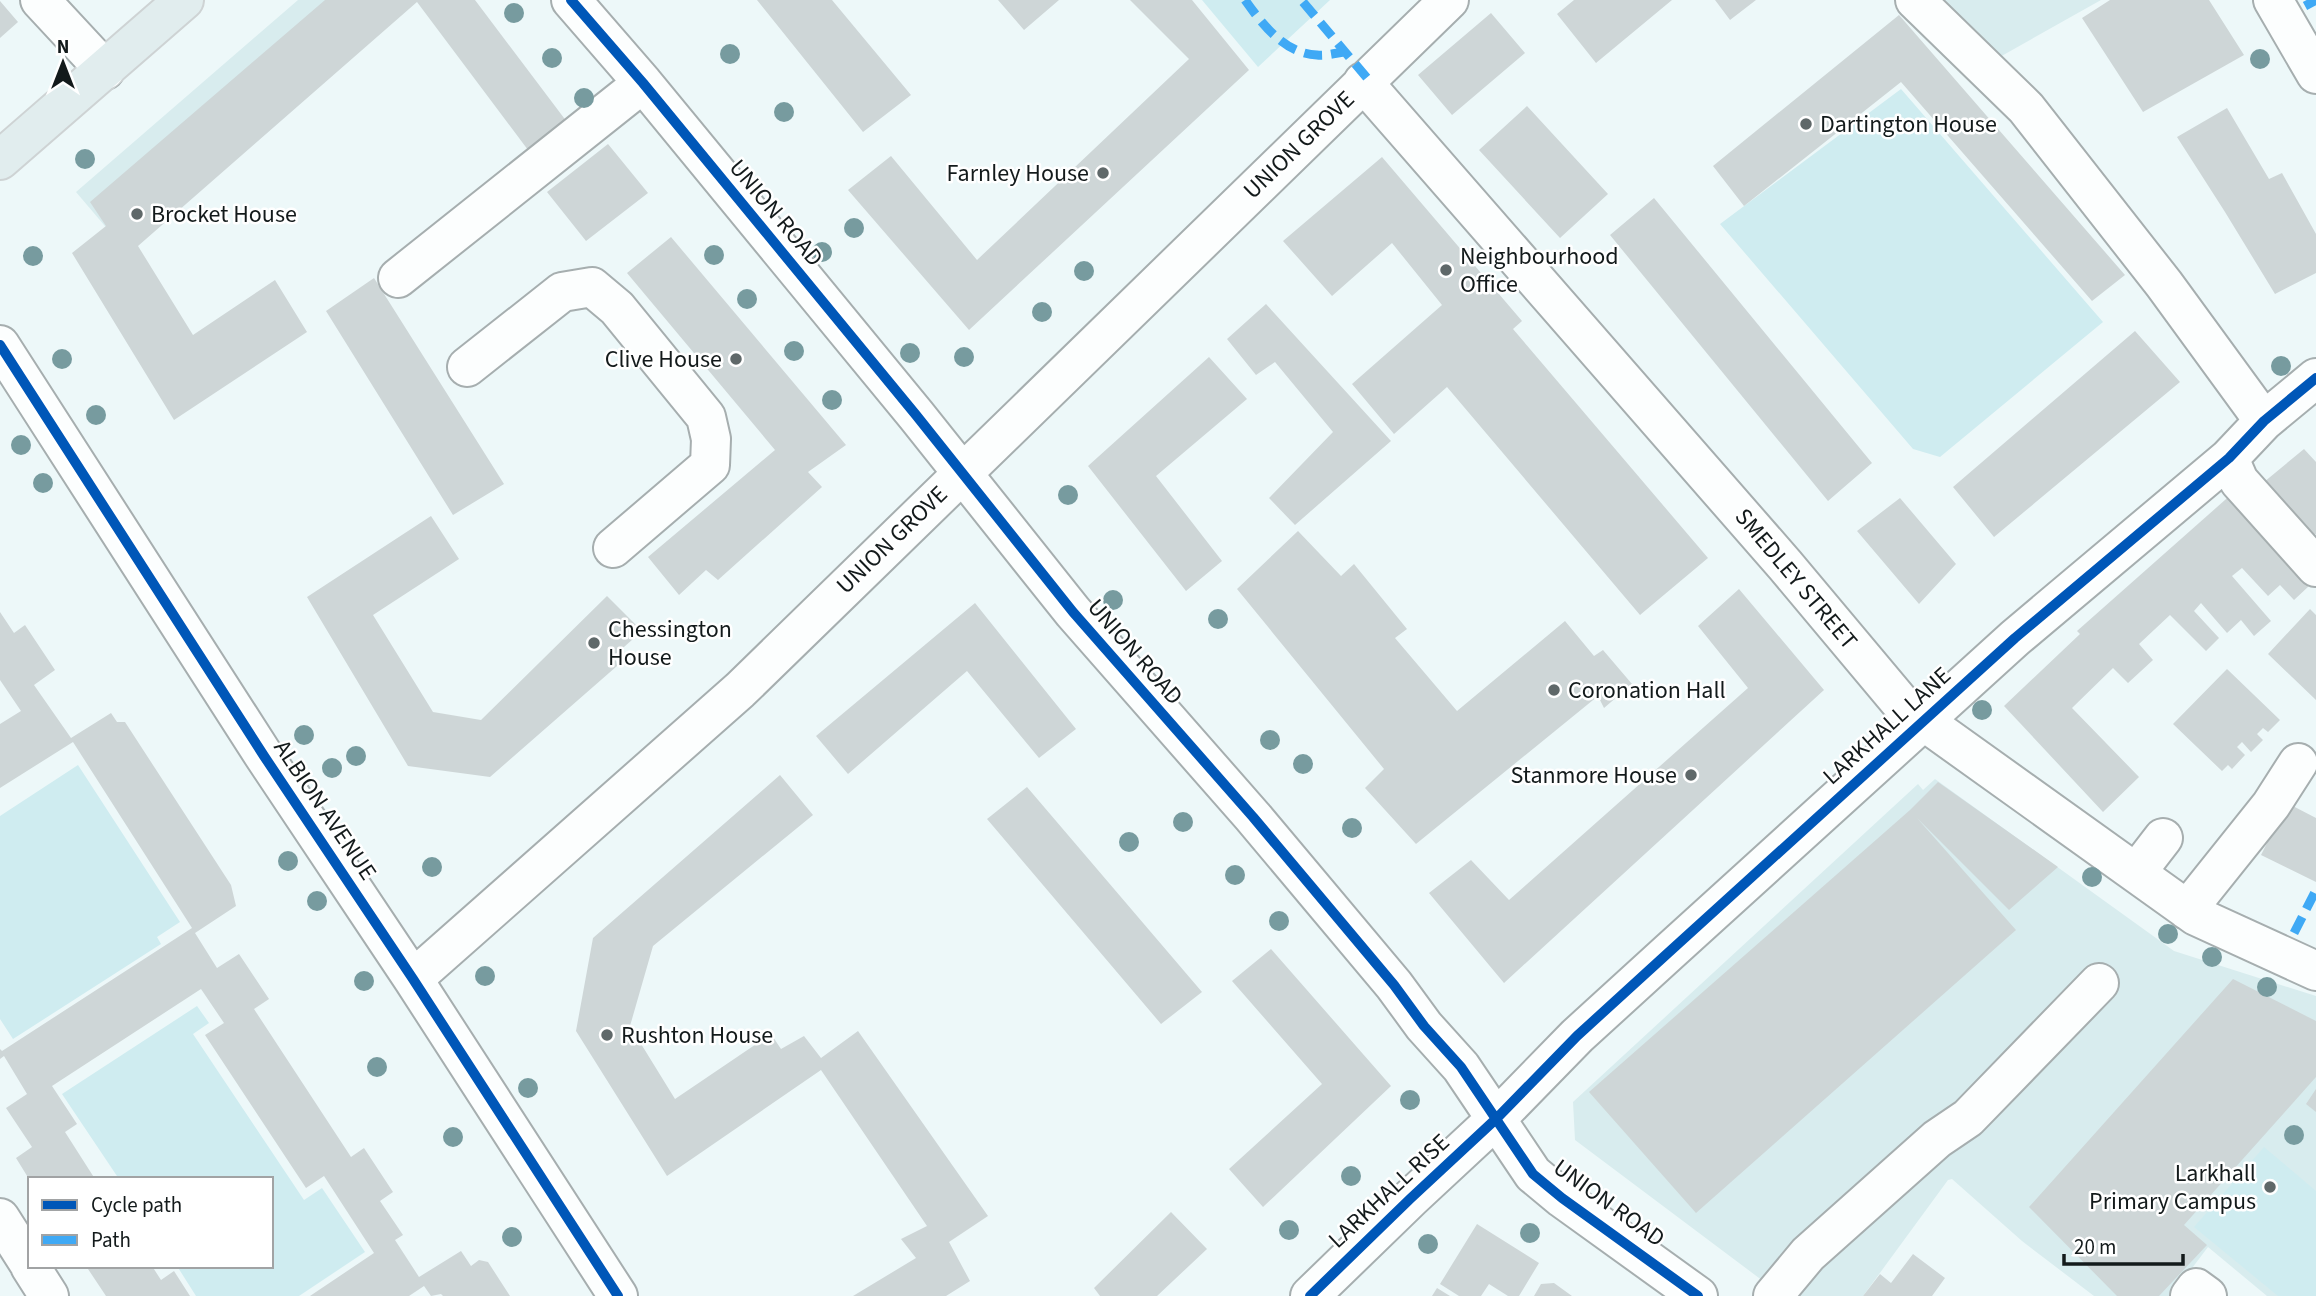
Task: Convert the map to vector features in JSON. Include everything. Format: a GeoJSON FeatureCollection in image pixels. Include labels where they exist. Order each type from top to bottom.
{"type":"FeatureCollection","features":[{"type":"Feature","properties":{"kind":"main road"},"geometry":{"type":"LineString","coordinates":[[0,160],[184,0]]}},
{"type":"Feature","properties":{"kind":"street"},"geometry":{"type":"LineString","coordinates":[[40,0],[105,70]]}},
{"type":"Feature","properties":{"kind":"street","name":"UNION ROAD"},"geometry":{"type":"LineString","coordinates":[[571,0],[643,83],[1090,632],[1253,817],[1394,985],[1424,1026],[1461,1067],[1533,1174],[1698,1296]]}},
{"type":"Feature","properties":{"kind":"street","name":"UNION GROVE"},"geometry":{"type":"LineString","coordinates":[[413,979],[740,690],[1449,0]]}},
{"type":"Feature","properties":{"kind":"street"},"geometry":{"type":"LineString","coordinates":[[1915,0],[2026,108],[2164,284],[2264,421]]}},
{"type":"Feature","properties":{"kind":"street"},"geometry":{"type":"LineString","coordinates":[[2273,0],[2316,74]]}},
{"type":"Feature","properties":{"kind":"street","name":"SMEDLEY STREET"},"geometry":{"type":"LineString","coordinates":[[1363,82],[1772,550],[1904,707],[2187,910],[2316,971]]}},
{"type":"Feature","properties":{"kind":"street"},"geometry":{"type":"LineString","coordinates":[[398,278],[643,83]]}},
{"type":"Feature","properties":{"kind":"street"},"geometry":{"type":"LineString","coordinates":[[467,367],[562,292],[592,287],[617,308],[706,417],[711,439],[710,465],[613,548]]}},
{"type":"Feature","properties":{"kind":"street","name":"ALBION AVENUE"},"geometry":{"type":"LineString","coordinates":[[0,345],[264,756],[413,979],[618,1296]]}},
{"type":"Feature","properties":{"kind":"street","name":"LARKHALL LANE"},"geometry":{"type":"LineString","coordinates":[[1497,1118],[1577,1036],[2015,638],[2229,458],[2264,421],[2316,378]]}},
{"type":"Feature","properties":{"kind":"street"},"geometry":{"type":"LineString","coordinates":[[2229,458],[2239,481],[2316,567]]}},
{"type":"Feature","properties":{"kind":"street"},"geometry":{"type":"LineString","coordinates":[[2187,910],[2271,804],[2298,763]]}},
{"type":"Feature","properties":{"kind":"street"},"geometry":{"type":"LineString","coordinates":[[2136,873],[2163,838]]}},
{"type":"Feature","properties":{"kind":"street"},"geometry":{"type":"LineString","coordinates":[[1773,1296],[1808,1254],[1937,1139],[1968,1118],[2099,983]]}},
{"type":"Feature","properties":{"kind":"street","name":"LARKHALL RISE"},"geometry":{"type":"LineString","coordinates":[[1310,1296],[1497,1118]]}},
{"type":"Feature","properties":{"kind":"street"},"geometry":{"type":"LineString","coordinates":[[0,1218],[28,1263]]}},
{"type":"Feature","properties":{"kind":"street"},"geometry":{"type":"LineString","coordinates":[[31,1268],[49,1296]]}},
{"type":"Feature","properties":{"kind":"street"},"geometry":{"type":"LineString","coordinates":[[2190,1296],[2196,1288],[2207,1296]]}},
{"type":"Feature","properties":{"kind":"shaded area"},"geometry":{"type":"Polygon","coordinates":[[[298,0],[398,0],[110,232],[76,192],[298,0]]]}},
{"type":"Feature","properties":{"kind":"shaded area"},"geometry":{"type":"Polygon","coordinates":[[[1202,0],[1330,0],[1258,67],[1202,0]]]}},
{"type":"Feature","properties":{"kind":"shaded area"},"geometry":{"type":"Polygon","coordinates":[[[1936,0],[2101,0],[1998,58],[1936,0]]]}},
{"type":"Feature","properties":{"kind":"shaded area"},"geometry":{"type":"Polygon","coordinates":[[[1901,89],[2103,322],[1940,457],[1913,449],[1720,224],[1901,89]]]}},
{"type":"Feature","properties":{"kind":"shaded area"},"geometry":{"type":"Polygon","coordinates":[[[78,765],[180,922],[157,937],[161,944],[13,1039],[0,1019],[0,816],[78,765]]]}},
{"type":"Feature","properties":{"kind":"shaded area"},"geometry":{"type":"Polygon","coordinates":[[[1935,779],[2174,951],[2316,996],[2316,1296],[2267,1296],[2208,1247],[2171,1296],[2094,1296],[2022,1241],[1952,1179],[1948,1180],[1863,1296],[1783,1296],[1575,1140],[1573,1102],[1918,784],[1923,790],[1935,779]]]}},
{"type":"Feature","properties":{"kind":"shaded area"},"geometry":{"type":"Polygon","coordinates":[[[197,1006],[209,1023],[193,1034],[304,1200],[322,1188],[365,1252],[299,1296],[196,1296],[178,1268],[273,1268],[273,1177],[118,1177],[62,1094],[197,1006]]]}},
{"type":"Feature","properties":{"kind":"shaded area","name":"Larkhall Primary Campus"},"geometry":{"type":"Polygon","coordinates":[[[2264,1147],[2316,1191],[2316,1296],[2278,1296],[2194,1227],[2264,1147]]]}},
{"type":"Feature","properties":{"kind":"building","name":"Brocket House"},"geometry":{"type":"Polygon","coordinates":[[[325,0],[475,0],[567,122],[531,154],[417,2],[138,246],[193,335],[275,280],[307,332],[174,420],[72,253],[106,226],[90,202],[325,0]]]}},
{"type":"Feature","properties":{"kind":"building"},"geometry":{"type":"Polygon","coordinates":[[[757,0],[832,0],[911,95],[863,132],[757,0]]]}},
{"type":"Feature","properties":{"kind":"building"},"geometry":{"type":"Polygon","coordinates":[[[998,0],[1059,0],[1024,30],[998,0]]]}},
{"type":"Feature","properties":{"kind":"building","name":"Farnley House"},"geometry":{"type":"Polygon","coordinates":[[[1130,0],[1192,0],[1249,70],[969,330],[848,190],[891,156],[977,260],[1189,59],[1130,0]]]}},
{"type":"Feature","properties":{"kind":"building"},"geometry":{"type":"Polygon","coordinates":[[[1574,0],[1672,0],[1596,63],[1557,14],[1574,0]]]}},
{"type":"Feature","properties":{"kind":"building"},"geometry":{"type":"Polygon","coordinates":[[[1715,0],[1756,0],[1730,20],[1715,0]]]}},
{"type":"Feature","properties":{"kind":"building"},"geometry":{"type":"Polygon","coordinates":[[[2110,0],[2209,0],[2244,55],[2143,112],[2082,18],[2110,0]]]}},
{"type":"Feature","properties":{"kind":"building"},"geometry":{"type":"Polygon","coordinates":[[[0,1],[18,22],[0,38],[0,1]]]}},
{"type":"Feature","properties":{"kind":"building"},"geometry":{"type":"Polygon","coordinates":[[[1491,13],[1525,53],[1452,115],[1418,75],[1491,13]]]}},
{"type":"Feature","properties":{"kind":"building","name":"Dartington House"},"geometry":{"type":"Polygon","coordinates":[[[1899,15],[2125,275],[2092,301],[1901,82],[1744,206],[1713,166],[1899,15]]]}},
{"type":"Feature","properties":{"kind":"building"},"geometry":{"type":"Polygon","coordinates":[[[1527,106],[1608,194],[1560,238],[1479,150],[1527,106]]]}},
{"type":"Feature","properties":{"kind":"building"},"geometry":{"type":"Polygon","coordinates":[[[2227,108],[2269,179],[2282,173],[2316,234],[2316,273],[2275,294],[2177,137],[2227,108]]]}},
{"type":"Feature","properties":{"kind":"building"},"geometry":{"type":"Polygon","coordinates":[[[608,144],[648,193],[586,241],[547,192],[608,144]]]}},
{"type":"Feature","properties":{"kind":"building"},"geometry":{"type":"Polygon","coordinates":[[[1382,157],[1522,321],[1513,329],[1708,558],[1640,615],[1447,387],[1394,434],[1352,384],[1442,305],[1392,243],[1332,296],[1283,241],[1382,157]]]}},
{"type":"Feature","properties":{"kind":"building"},"geometry":{"type":"Polygon","coordinates":[[[1654,198],[1872,463],[1828,501],[1610,235],[1654,198]]]}},
{"type":"Feature","properties":{"kind":"building","name":"Clive House"},"geometry":{"type":"Polygon","coordinates":[[[671,237],[846,445],[808,472],[822,487],[718,580],[706,570],[679,595],[648,557],[775,450],[627,273],[671,237]]]}},
{"type":"Feature","properties":{"kind":"building"},"geometry":{"type":"Polygon","coordinates":[[[374,278],[504,484],[453,515],[326,311],[374,278]]]}},
{"type":"Feature","properties":{"kind":"building"},"geometry":{"type":"Polygon","coordinates":[[[1266,304],[1391,441],[1295,525],[1269,498],[1333,432],[1275,362],[1256,375],[1227,339],[1266,304]]]}},
{"type":"Feature","properties":{"kind":"building"},"geometry":{"type":"Polygon","coordinates":[[[2135,331],[2180,382],[1994,537],[1953,487],[2135,331]]]}},
{"type":"Feature","properties":{"kind":"building"},"geometry":{"type":"Polygon","coordinates":[[[1209,357],[1247,399],[1156,476],[1222,561],[1186,591],[1088,466],[1209,357]]]}},
{"type":"Feature","properties":{"kind":"building"},"geometry":{"type":"Polygon","coordinates":[[[2304,449],[2316,462],[2316,534],[2306,543],[2258,487],[2304,449]]]}},
{"type":"Feature","properties":{"kind":"building"},"geometry":{"type":"Polygon","coordinates":[[[2234,492],[2270,543],[2309,586],[2294,600],[2280,585],[2268,596],[2242,568],[2232,576],[2271,621],[2254,636],[2241,620],[2227,633],[2201,603],[2194,611],[2219,638],[2206,651],[2170,615],[2139,644],[2153,660],[2128,683],[2113,668],[2072,708],[2139,777],[2103,812],[2004,706],[2080,634],[2077,631],[2234,492]]]}},
{"type":"Feature","properties":{"kind":"building"},"geometry":{"type":"Polygon","coordinates":[[[1900,498],[1956,564],[1919,604],[1857,531],[1900,498]]]}},
{"type":"Feature","properties":{"kind":"building","name":"Chessington House"},"geometry":{"type":"Polygon","coordinates":[[[431,516],[459,559],[373,615],[433,712],[481,720],[607,596],[642,631],[615,655],[617,666],[490,777],[408,766],[307,597],[431,516]]]}},
{"type":"Feature","properties":{"kind":"building","name":"Coronation Hall"},"geometry":{"type":"Polygon","coordinates":[[[1298,531],[1341,576],[1354,564],[1407,629],[1395,638],[1457,711],[1565,621],[1594,656],[1603,650],[1632,684],[1604,708],[1598,696],[1416,844],[1365,788],[1384,769],[1237,589],[1298,531]]]}},
{"type":"Feature","properties":{"kind":"building","name":"Stanmore House"},"geometry":{"type":"Polygon","coordinates":[[[1739,589],[1824,690],[1504,983],[1429,893],[1471,860],[1509,900],[1748,688],[1698,626],[1739,589]]]}},
{"type":"Feature","properties":{"kind":"building"},"geometry":{"type":"Polygon","coordinates":[[[975,603],[1076,729],[1039,758],[967,671],[848,774],[816,736],[975,603]]]}},
{"type":"Feature","properties":{"kind":"building"},"geometry":{"type":"Polygon","coordinates":[[[2310,609],[2316,615],[2316,700],[2268,654],[2310,609]]]}},
{"type":"Feature","properties":{"kind":"building"},"geometry":{"type":"Polygon","coordinates":[[[0,612],[14,633],[25,625],[55,670],[34,685],[71,738],[111,713],[117,722],[125,722],[231,885],[236,906],[195,933],[217,968],[239,954],[269,999],[254,1009],[351,1157],[364,1148],[393,1192],[380,1201],[403,1235],[395,1240],[419,1277],[461,1251],[471,1266],[479,1260],[488,1262],[510,1296],[431,1296],[424,1286],[409,1296],[310,1296],[374,1253],[324,1176],[306,1188],[205,1035],[224,1023],[201,989],[52,1086],[77,1124],[65,1132],[94,1177],[28,1177],[16,1158],[32,1147],[6,1108],[27,1094],[4,1056],[0,1059],[0,1049],[2,1051],[192,928],[73,742],[0,788],[0,724],[21,711],[0,680],[0,612]]]}},
{"type":"Feature","properties":{"kind":"building"},"geometry":{"type":"Polygon","coordinates":[[[2227,669],[2280,720],[2268,732],[2263,728],[2257,734],[2263,740],[2251,752],[2242,742],[2237,747],[2245,755],[2232,769],[2228,765],[2222,771],[2173,724],[2227,669]]]}},
{"type":"Feature","properties":{"kind":"building","name":"Rushton House"},"geometry":{"type":"Polygon","coordinates":[[[780,775],[813,815],[653,946],[630,1026],[675,1099],[771,1034],[781,1049],[804,1036],[821,1058],[858,1031],[988,1216],[949,1242],[970,1281],[946,1296],[853,1296],[916,1258],[901,1239],[927,1226],[821,1070],[667,1176],[576,1031],[593,938],[780,775]]]}},
{"type":"Feature","properties":{"kind":"building"},"geometry":{"type":"Polygon","coordinates":[[[1938,782],[2058,867],[2009,910],[1917,818],[2016,930],[1696,1213],[1589,1092],[1910,810],[1938,782]]]}},
{"type":"Feature","properties":{"kind":"building"},"geometry":{"type":"Polygon","coordinates":[[[1027,787],[1202,992],[1161,1024],[987,819],[1027,787]]]}},
{"type":"Feature","properties":{"kind":"building"},"geometry":{"type":"Polygon","coordinates":[[[2287,803],[2316,818],[2316,882],[2261,855],[2287,803]]]}},
{"type":"Feature","properties":{"kind":"building"},"geometry":{"type":"Polygon","coordinates":[[[1271,949],[1391,1086],[1263,1207],[1229,1169],[1322,1084],[1232,981],[1271,949]]]}},
{"type":"Feature","properties":{"kind":"building"},"geometry":{"type":"Polygon","coordinates":[[[2233,979],[2316,1021],[2316,1077],[2184,1225],[2207,1245],[2159,1296],[2117,1296],[2029,1207],[2233,979]]]}},
{"type":"Feature","properties":{"kind":"building"},"geometry":{"type":"Polygon","coordinates":[[[2316,1089],[2316,1112],[2306,1104],[2316,1089]]]}},
{"type":"Feature","properties":{"kind":"building"},"geometry":{"type":"Polygon","coordinates":[[[1171,1212],[1207,1249],[1157,1296],[1100,1296],[1094,1288],[1171,1212]]]}},
{"type":"Feature","properties":{"kind":"building"},"geometry":{"type":"Polygon","coordinates":[[[1477,1224],[1539,1263],[1519,1296],[1508,1296],[1489,1284],[1481,1296],[1459,1296],[1440,1284],[1477,1224]]]}},
{"type":"Feature","properties":{"kind":"building"},"geometry":{"type":"Polygon","coordinates":[[[1913,1254],[1945,1278],[1932,1296],[1863,1296],[1880,1274],[1891,1283],[1913,1254]]]}},
{"type":"Feature","properties":{"kind":"building"},"geometry":{"type":"Polygon","coordinates":[[[87,1268],[153,1268],[161,1280],[174,1271],[190,1296],[106,1296],[87,1268]]]}},
{"type":"Feature","properties":{"kind":"building"},"geometry":{"type":"Polygon","coordinates":[[[1554,1283],[1572,1296],[1534,1296],[1541,1284],[1554,1283]]]}},
{"type":"Feature","properties":{"kind":"building"},"geometry":{"type":"Polygon","coordinates":[[[1437,1288],[1450,1296],[1432,1296],[1437,1288]]]}},
{"type":"Feature","properties":{"kind":"marked path"},"geometry":{"type":"LineString","coordinates":[[1245,0],[1275,36],[1295,49],[1320,55],[1344,52]]}},
{"type":"Feature","properties":{"kind":"marked path"},"geometry":{"type":"LineString","coordinates":[[2305,6],[2316,0]]}},
{"type":"Feature","properties":{"kind":"marked path"},"geometry":{"type":"LineString","coordinates":[[1303,2],[1367,78]]}},
{"type":"Feature","properties":{"kind":"marked path"},"geometry":{"type":"LineString","coordinates":[[2294,933],[2316,890]]}},
{"type":"Feature","properties":{"kind":"cycle path"},"geometry":{"type":"LineString","coordinates":[[571,0],[643,83],[916,415],[1073,612],[1253,817],[1394,985],[1424,1026],[1461,1067],[1533,1174],[1698,1296]]}},
{"type":"Feature","properties":{"kind":"cycle path"},"geometry":{"type":"LineString","coordinates":[[0,345],[264,756],[413,979],[618,1296]]}},
{"type":"Feature","properties":{"kind":"cycle path"},"geometry":{"type":"LineString","coordinates":[[1310,1296],[1497,1118],[1577,1036],[2015,638],[2229,458],[2264,421],[2316,378]]}},
{"type":"Feature","properties":{"kind":"place","name":"Dartington House"},"geometry":{"type":"Point","coordinates":[1806,124]}},
{"type":"Feature","properties":{"kind":"place","name":"Farnley House"},"geometry":{"type":"Point","coordinates":[1103,173]}},
{"type":"Feature","properties":{"kind":"place","name":"Brocket House"},"geometry":{"type":"Point","coordinates":[137,214]}},
{"type":"Feature","properties":{"kind":"place","name":"Neighbourhood Office"},"geometry":{"type":"Point","coordinates":[1446,270]}},
{"type":"Feature","properties":{"kind":"place","name":"Clive House"},"geometry":{"type":"Point","coordinates":[736,359]}},
{"type":"Feature","properties":{"kind":"place","name":"Chessington House"},"geometry":{"type":"Point","coordinates":[594,643]}},
{"type":"Feature","properties":{"kind":"place","name":"Coronation Hall"},"geometry":{"type":"Point","coordinates":[1554,690]}},
{"type":"Feature","properties":{"kind":"place","name":"Stanmore House"},"geometry":{"type":"Point","coordinates":[1691,775]}},
{"type":"Feature","properties":{"kind":"place","name":"Rushton House"},"geometry":{"type":"Point","coordinates":[607,1035]}},
{"type":"Feature","properties":{"kind":"place","name":"Larkhall Primary Campus"},"geometry":{"type":"Point","coordinates":[2270,1187]}}]}
